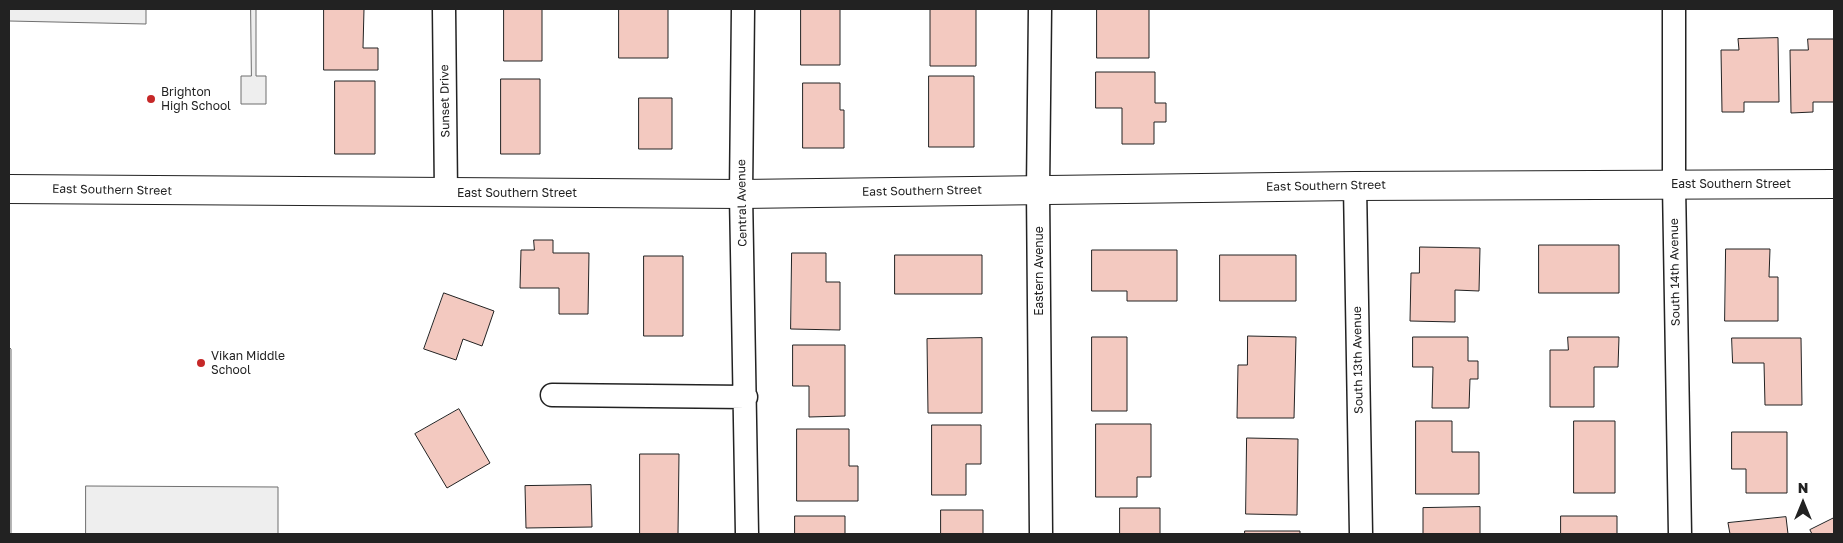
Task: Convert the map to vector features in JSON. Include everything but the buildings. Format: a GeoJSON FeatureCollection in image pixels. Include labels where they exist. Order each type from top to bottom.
{"type":"FeatureCollection","features":[{"type":"Feature","properties":{"kind":"street","name":"Sunset Drive"},"geometry":{"type":"LineString","coordinates":[[444,9],[446,193]]}},
{"type":"Feature","properties":{"kind":"street","name":"Central Avenue"},"geometry":{"type":"LineString","coordinates":[[743,9],[741,194],[746,397],[746,534]]}},
{"type":"Feature","properties":{"kind":"street","name":"Eastern Avenue"},"geometry":{"type":"LineString","coordinates":[[1040,9],[1038,190],[1041,534]]}},
{"type":"Feature","properties":{"kind":"street","name":"South 14th Avenue"},"geometry":{"type":"LineString","coordinates":[[1674,9],[1674,185],[1680,534]]}},
{"type":"Feature","properties":{"kind":"street","name":"East Southern Street"},"geometry":{"type":"LineString","coordinates":[[9,189],[741,194],[1355,186],[1834,184]]}},
{"type":"Feature","properties":{"kind":"street","name":"South 13th Avenue"},"geometry":{"type":"LineString","coordinates":[[1355,186],[1362,534]]}},
{"type":"Feature","properties":{"kind":"street"},"geometry":{"type":"LineString","coordinates":[[552,395],[746,397]]}},
{"type":"Feature","properties":{"kind":"shaded area"},"geometry":{"type":"Polygon","coordinates":[[[9,9],[146,9],[146,24],[9,21],[9,9]]]}},
{"type":"Feature","properties":{"kind":"shaded area"},"geometry":{"type":"Polygon","coordinates":[[[251,9],[256,9],[256,76],[266,76],[266,104],[241,104],[241,76],[251,76],[251,9]]]}},
{"type":"Feature","properties":{"kind":"shaded area"},"geometry":{"type":"Polygon","coordinates":[[[9,347],[11,349],[11,534],[9,534],[9,347]]]}},
{"type":"Feature","properties":{"kind":"shaded area"},"geometry":{"type":"Polygon","coordinates":[[[86,486],[278,487],[278,534],[86,534],[86,486]]]}},
{"type":"Feature","properties":{"kind":"place","name":"Brighton High School"},"geometry":{"type":"Point","coordinates":[151,99]}},
{"type":"Feature","properties":{"kind":"place","name":"Vikan Middle School"},"geometry":{"type":"Point","coordinates":[201,363]}}]}
